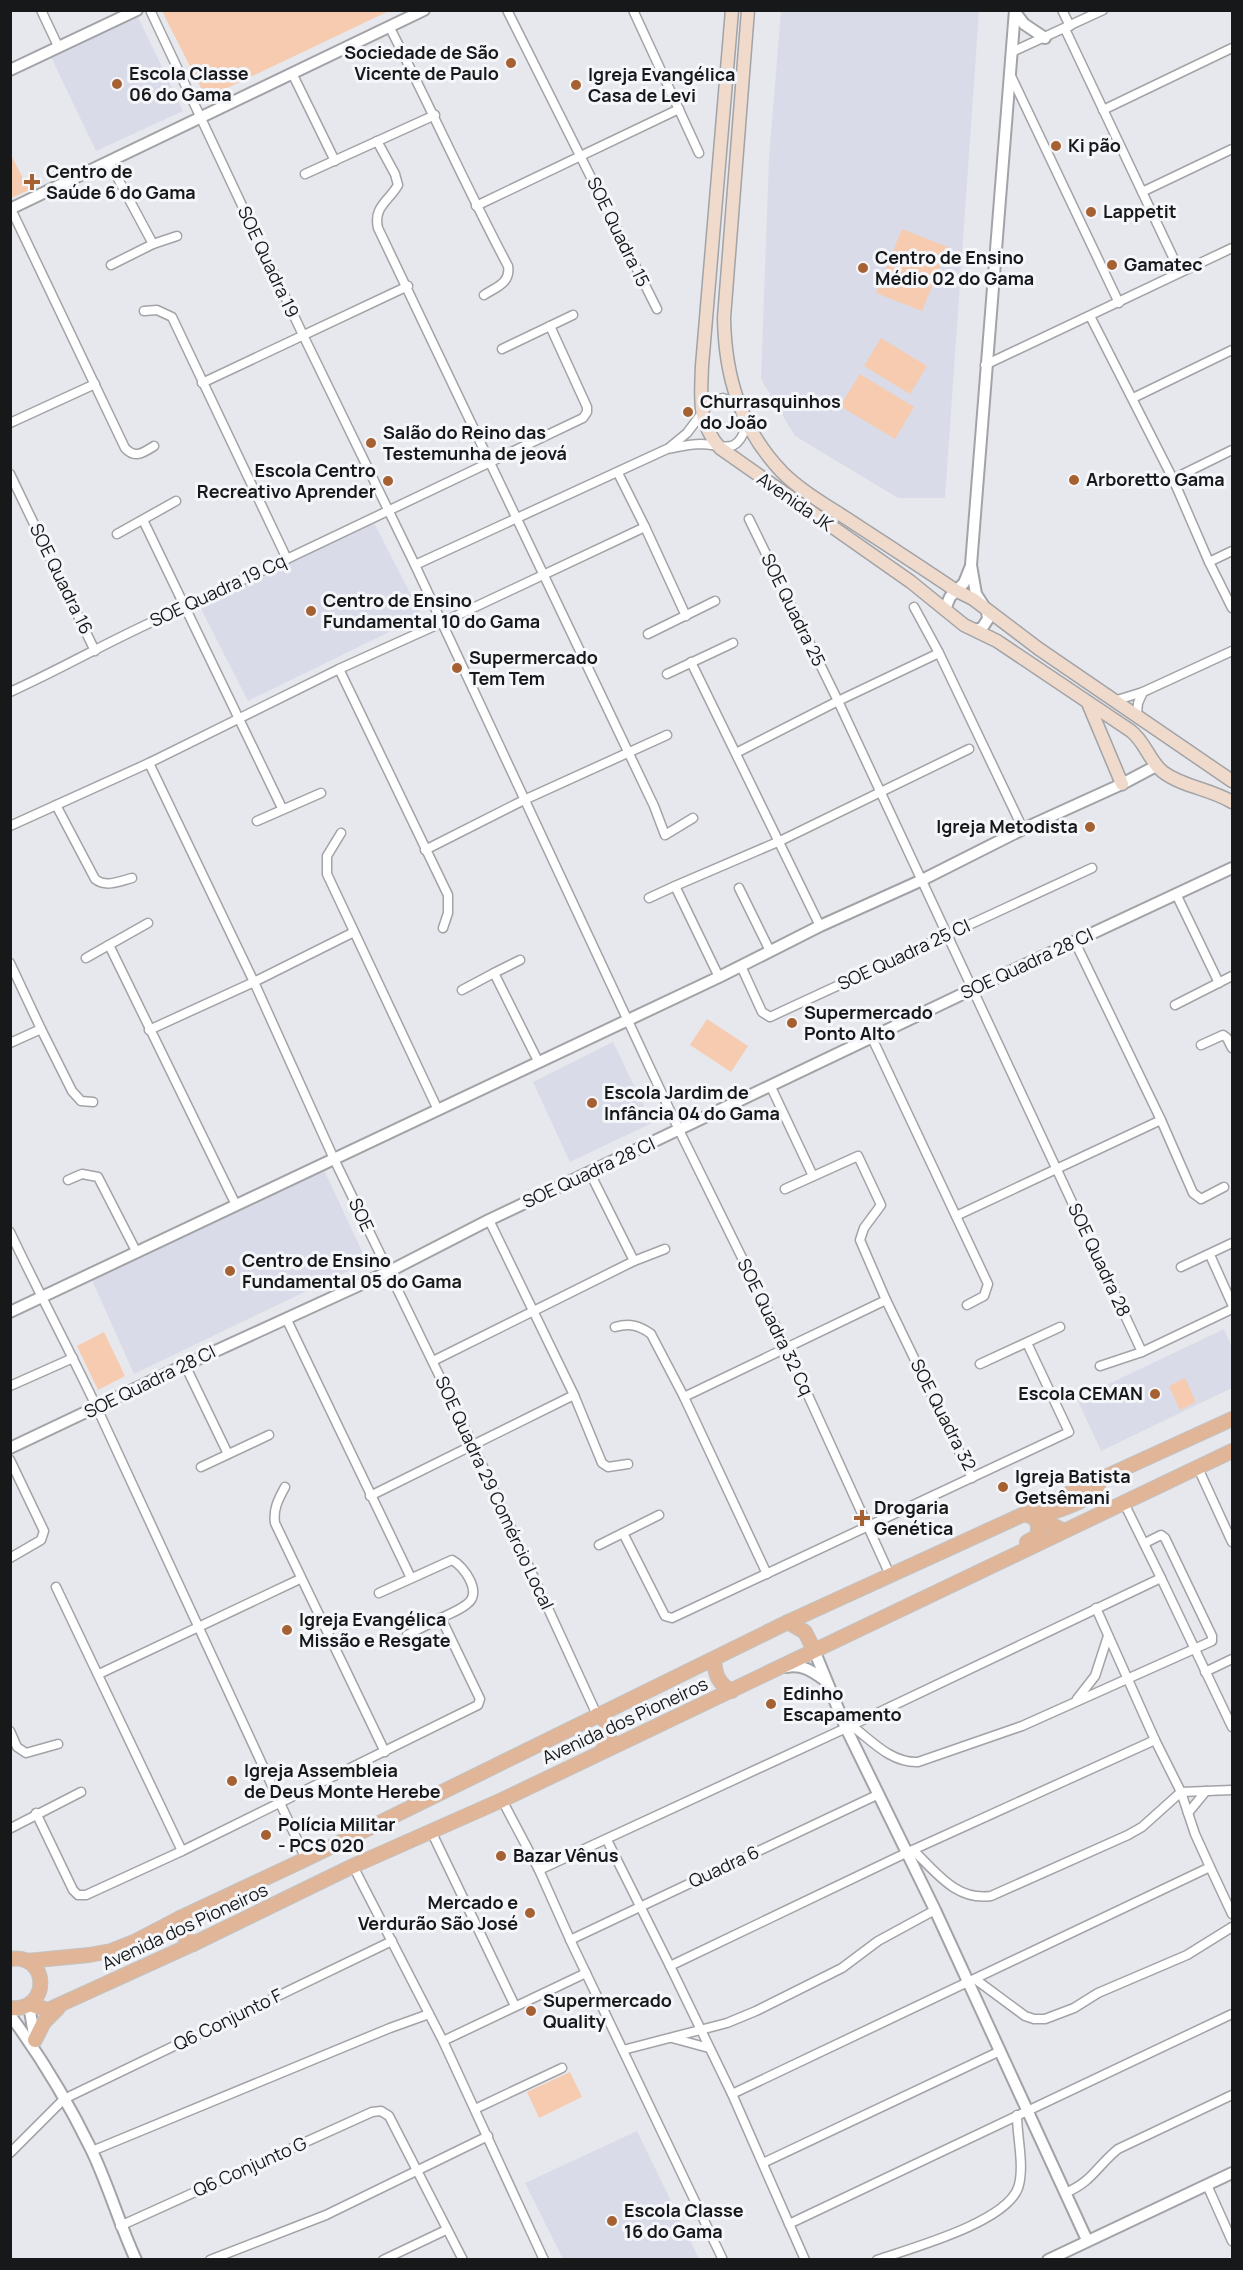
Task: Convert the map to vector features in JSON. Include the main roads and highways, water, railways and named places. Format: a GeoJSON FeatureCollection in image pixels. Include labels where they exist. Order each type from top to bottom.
{"type":"FeatureCollection","features":[{"type":"Feature","properties":{"kind":"main road","name":"Avenida JK"},"geometry":{"type":"LineString","coordinates":[[732,10],[702,366],[701,412],[710,436],[720,448],[911,582],[964,625],[1026,660],[1131,731],[1145,745],[1153,760],[1171,776],[1233,802]]}},
{"type":"Feature","properties":{"kind":"main road","name":"Avenida JK"},"geometry":{"type":"LineString","coordinates":[[748,10],[724,318],[724,349],[729,375],[737,404],[747,425],[782,472],[809,494],[973,599],[1039,649],[1233,781]]}},
{"type":"Feature","properties":{"kind":"main road"},"geometry":{"type":"LineString","coordinates":[[1087,702],[1122,784]]}},
{"type":"Feature","properties":{"kind":"main road"},"geometry":{"type":"LineString","coordinates":[[1153,760],[1152,748],[1156,742],[1168,738]]}},
{"type":"Feature","properties":{"kind":"main road","name":"Avenida dos Pioneiros"},"geometry":{"type":"LineString","coordinates":[[10,1959],[27,1960],[111,1951],[134,1942],[789,1622],[1233,1419]]}},
{"type":"Feature","properties":{"kind":"main road","name":"Avenida dos Pioneiros"},"geometry":{"type":"LineString","coordinates":[[10,2008],[17,2009],[29,2005],[44,2010],[64,2004],[353,1866],[502,1800],[1233,1451]]}},
{"type":"Feature","properties":{"kind":"main road"},"geometry":{"type":"LineString","coordinates":[[1064,1531],[1050,1524],[1048,1514],[1089,1497],[1096,1490],[1100,1481]]}},
{"type":"Feature","properties":{"kind":"main road"},"geometry":{"type":"LineString","coordinates":[[964,1578],[970,1569],[1038,1536],[1039,1528],[1035,1518],[1025,1514]]}},
{"type":"Feature","properties":{"kind":"main road"},"geometry":{"type":"LineString","coordinates":[[789,1622],[805,1632],[814,1650]]}},
{"type":"Feature","properties":{"kind":"main road"},"geometry":{"type":"LineString","coordinates":[[714,1659],[715,1674],[720,1683],[732,1691]]}},
{"type":"Feature","properties":{"kind":"main road"},"geometry":{"type":"LineString","coordinates":[[597,1715],[605,1720],[610,1729],[610,1741],[602,1751]]}},
{"type":"Feature","properties":{"kind":"main road"},"geometry":{"type":"LineString","coordinates":[[180,1918],[180,1933],[193,1944]]}},
{"type":"Feature","properties":{"kind":"main road"},"geometry":{"type":"LineString","coordinates":[[27,1960],[38,1971],[41,1985],[36,1999],[29,2005]]}},
{"type":"Feature","properties":{"kind":"main road"},"geometry":{"type":"LineString","coordinates":[[36,2047],[44,2022],[64,2004]]}},
{"type":"Feature","properties":{"kind":"place","name":"Sociedade de São Vicente de Paulo"},"geometry":{"type":"Point","coordinates":[511,63]}},
{"type":"Feature","properties":{"kind":"place","name":"Escola Classe 06 do Gama"},"geometry":{"type":"Point","coordinates":[117,84]}},
{"type":"Feature","properties":{"kind":"place","name":"Igreja Evangélica Casa de Levi"},"geometry":{"type":"Point","coordinates":[576,85]}},
{"type":"Feature","properties":{"kind":"place","name":"Ki pão"},"geometry":{"type":"Point","coordinates":[1056,146]}},
{"type":"Feature","properties":{"kind":"place","name":"Centro de Saúde 6 do Gama"},"geometry":{"type":"Point","coordinates":[32,182]}},
{"type":"Feature","properties":{"kind":"place","name":"Lappetit"},"geometry":{"type":"Point","coordinates":[1091,212]}},
{"type":"Feature","properties":{"kind":"place","name":"Gamatec"},"geometry":{"type":"Point","coordinates":[1112,265]}},
{"type":"Feature","properties":{"kind":"place","name":"Centro de Ensino Médio 02 do Gama"},"geometry":{"type":"Point","coordinates":[863,268]}},
{"type":"Feature","properties":{"kind":"place","name":"Churrasquinhos do João"},"geometry":{"type":"Point","coordinates":[688,412]}},
{"type":"Feature","properties":{"kind":"place","name":"Salão do Reino das Testemunha de jeová"},"geometry":{"type":"Point","coordinates":[371,443]}},
{"type":"Feature","properties":{"kind":"place","name":"Arboretto Gama"},"geometry":{"type":"Point","coordinates":[1074,480]}},
{"type":"Feature","properties":{"kind":"place","name":"Escola Centro Recreativo Aprender"},"geometry":{"type":"Point","coordinates":[388,481]}},
{"type":"Feature","properties":{"kind":"place","name":"Centro de Ensino Fundamental 10 do Gama"},"geometry":{"type":"Point","coordinates":[311,611]}},
{"type":"Feature","properties":{"kind":"place","name":"Supermercado Tem Tem"},"geometry":{"type":"Point","coordinates":[457,668]}},
{"type":"Feature","properties":{"kind":"place","name":"Igreja Metodista"},"geometry":{"type":"Point","coordinates":[1090,827]}},
{"type":"Feature","properties":{"kind":"place","name":"Supermercado Ponto Alto"},"geometry":{"type":"Point","coordinates":[792,1023]}},
{"type":"Feature","properties":{"kind":"place","name":"Escola Jardim de Infância 04 do Gama"},"geometry":{"type":"Point","coordinates":[592,1103]}},
{"type":"Feature","properties":{"kind":"place","name":"Centro de Ensino Fundamental 05 do Gama"},"geometry":{"type":"Point","coordinates":[230,1271]}},
{"type":"Feature","properties":{"kind":"place","name":"Escola CEMAN"},"geometry":{"type":"Point","coordinates":[1155,1394]}},
{"type":"Feature","properties":{"kind":"place","name":"Igreja Batista Getsêmani"},"geometry":{"type":"Point","coordinates":[1003,1487]}},
{"type":"Feature","properties":{"kind":"place","name":"Drogaria Genética"},"geometry":{"type":"Point","coordinates":[862,1518]}},
{"type":"Feature","properties":{"kind":"place","name":"Igreja Evangélica Missão e Resgate"},"geometry":{"type":"Point","coordinates":[287,1630]}},
{"type":"Feature","properties":{"kind":"place","name":"Edinho Escapamento"},"geometry":{"type":"Point","coordinates":[771,1704]}},
{"type":"Feature","properties":{"kind":"place","name":"Igreja Assembleia de Deus Monte Herebe"},"geometry":{"type":"Point","coordinates":[232,1781]}},
{"type":"Feature","properties":{"kind":"place","name":"Polícia Militar - PCS 020"},"geometry":{"type":"Point","coordinates":[266,1835]}},
{"type":"Feature","properties":{"kind":"place","name":"Bazar Vênus"},"geometry":{"type":"Point","coordinates":[501,1856]}},
{"type":"Feature","properties":{"kind":"place","name":"Mercado e Verdurão São José"},"geometry":{"type":"Point","coordinates":[530,1913]}},
{"type":"Feature","properties":{"kind":"place","name":"Supermercado Quality"},"geometry":{"type":"Point","coordinates":[531,2011]}},
{"type":"Feature","properties":{"kind":"place","name":"Escola Classe 16 do Gama"},"geometry":{"type":"Point","coordinates":[612,2221]}}]}
